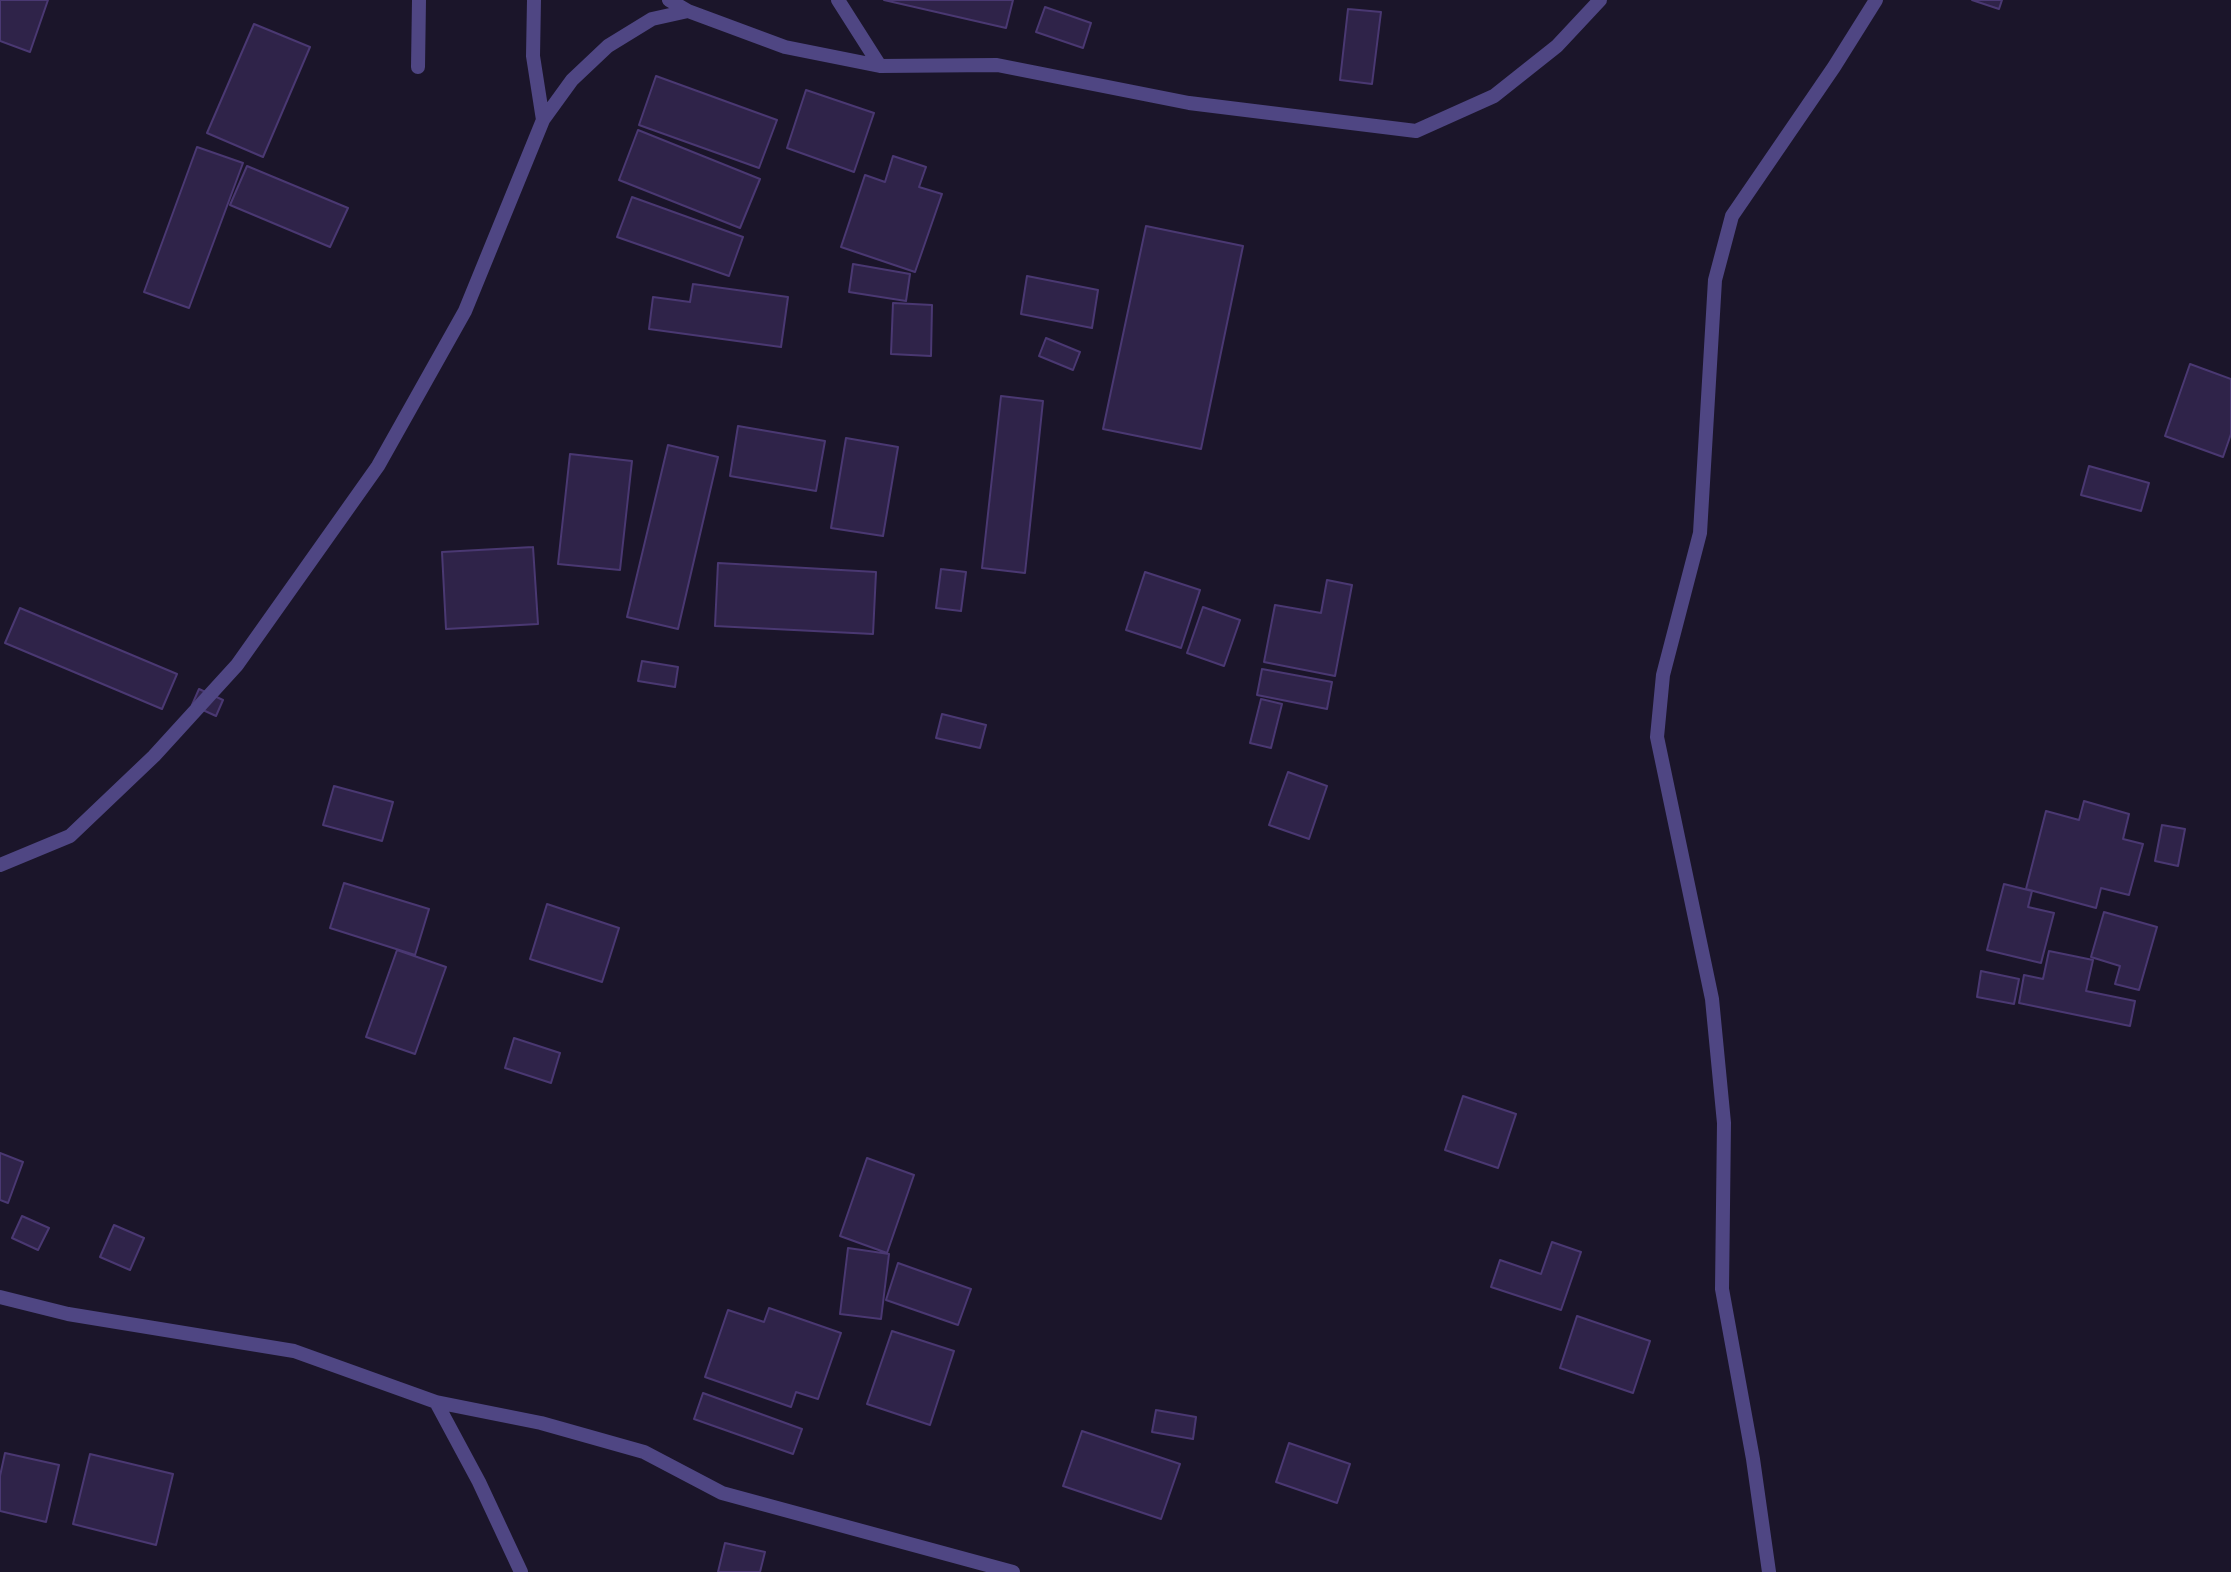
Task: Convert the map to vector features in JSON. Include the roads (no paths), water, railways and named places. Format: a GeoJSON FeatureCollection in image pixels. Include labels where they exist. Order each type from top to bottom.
{"type":"FeatureCollection","features":[{"type":"Feature","properties":{"kind":"street"},"geometry":{"type":"LineString","coordinates":[[418,67],[419,0]]}},
{"type":"Feature","properties":{"kind":"street"},"geometry":{"type":"LineString","coordinates":[[534,0],[533,56],[543,120]]}},
{"type":"Feature","properties":{"kind":"street"},"geometry":{"type":"LineString","coordinates":[[669,0],[688,11],[785,47],[880,66],[998,65],[1189,103],[1416,131],[1494,96],[1557,46],[1600,0]]}},
{"type":"Feature","properties":{"kind":"street"},"geometry":{"type":"LineString","coordinates":[[838,0],[880,66]]}},
{"type":"Feature","properties":{"kind":"street"},"geometry":{"type":"LineString","coordinates":[[1769,1572],[1753,1459],[1722,1289],[1724,1123],[1712,999],[1657,737],[1663,675],[1700,533],[1715,281],[1732,216],[1834,67],[1876,0]]}},
{"type":"Feature","properties":{"kind":"street"},"geometry":{"type":"LineString","coordinates":[[0,865],[70,836],[155,756],[237,665],[378,466],[459,323],[543,120],[572,80],[608,46],[652,19],[688,11]]}},
{"type":"Feature","properties":{"kind":"street"},"geometry":{"type":"LineString","coordinates":[[0,1297],[68,1314],[294,1351],[436,1402],[541,1423],[645,1452],[722,1493],[1013,1572]]}},
{"type":"Feature","properties":{"kind":"street"},"geometry":{"type":"LineString","coordinates":[[436,1402],[479,1482],[521,1572]]}}]}
